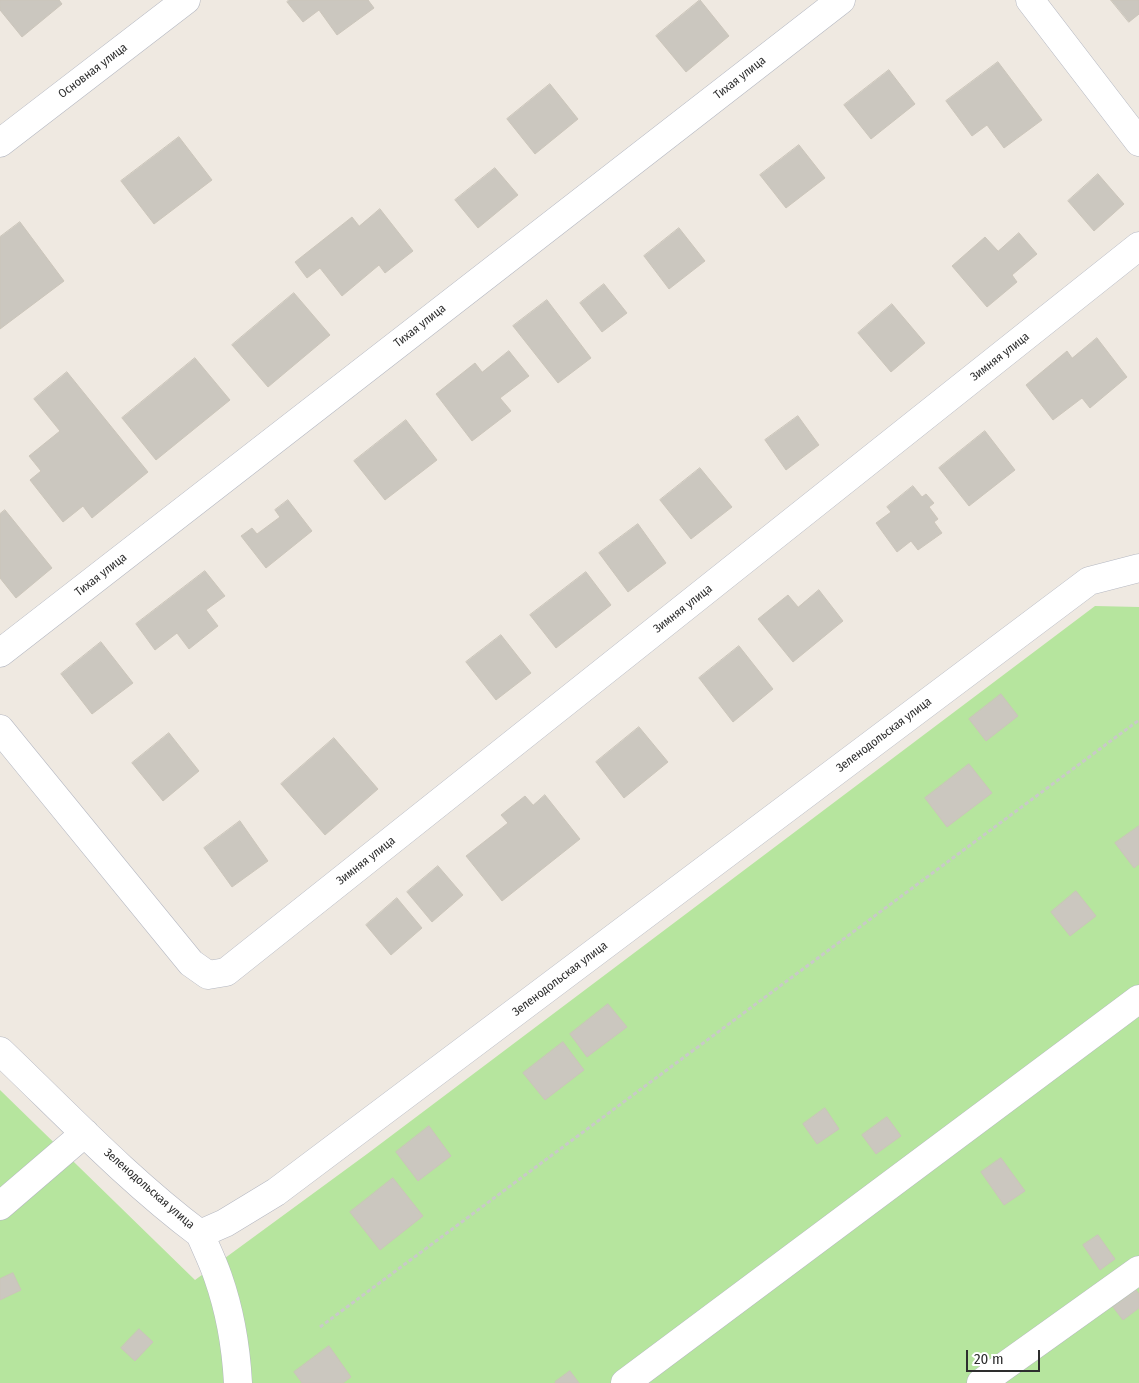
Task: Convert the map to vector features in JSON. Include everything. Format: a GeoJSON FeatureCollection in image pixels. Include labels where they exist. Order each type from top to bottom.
{"type":"FeatureCollection","features":[{"type":"Feature","properties":{"kind":"street","name":"Основная улица"},"geometry":{"type":"LineString","coordinates":[[0,143],[186,0]]}},
{"type":"Feature","properties":{"kind":"street","name":"Тихая улица"},"geometry":{"type":"LineString","coordinates":[[0,653],[841,0]]}},
{"type":"Feature","properties":{"kind":"street"},"geometry":{"type":"LineString","coordinates":[[1030,0],[1139,142]]}},
{"type":"Feature","properties":{"kind":"street","name":"Зимняя улица"},"geometry":{"type":"LineString","coordinates":[[0,729],[191,963],[208,975],[226,972],[1139,246]]}},
{"type":"Feature","properties":{"kind":"street","name":"Зеленодольская улица"},"geometry":{"type":"LineString","coordinates":[[0,1051],[85,1133],[174,1214],[200,1234],[225,1223],[276,1192],[1089,581],[1139,568]]}},
{"type":"Feature","properties":{"kind":"street"},"geometry":{"type":"LineString","coordinates":[[625,1383],[1139,999]]}},
{"type":"Feature","properties":{"kind":"street"},"geometry":{"type":"LineString","coordinates":[[0,1206],[85,1133]]}},
{"type":"Feature","properties":{"kind":"street"},"geometry":{"type":"LineString","coordinates":[[200,1234],[218,1276],[230,1316],[236,1352],[238,1383]]}},
{"type":"Feature","properties":{"kind":"street"},"geometry":{"type":"LineString","coordinates":[[981,1383],[1139,1270]]}},
{"type":"Feature","properties":{"kind":"path"},"geometry":{"type":"LineString","coordinates":[[320,1327],[1139,720]]}},
{"type":"Feature","properties":{"kind":"green space"},"geometry":{"type":"Polygon","coordinates":[[[1095,606],[1139,607],[1139,1383],[0,1383],[0,1090],[195,1280],[367,1154],[1095,606]]]}},
{"type":"Feature","properties":{"kind":"building"},"geometry":{"type":"Polygon","coordinates":[[[0,0],[59,0],[62,4],[22,37],[0,10],[0,0]]]}},
{"type":"Feature","properties":{"kind":"building"},"geometry":{"type":"Polygon","coordinates":[[[289,0],[368,0],[374,8],[337,35],[319,10],[303,22],[287,2],[289,0]]]}},
{"type":"Feature","properties":{"kind":"building"},"geometry":{"type":"Polygon","coordinates":[[[700,0],[729,36],[686,72],[656,36],[700,0]]]}},
{"type":"Feature","properties":{"kind":"building"},"geometry":{"type":"Polygon","coordinates":[[[1111,0],[1139,0],[1139,14],[1129,22],[1111,0]]]}},
{"type":"Feature","properties":{"kind":"building"},"geometry":{"type":"Polygon","coordinates":[[[998,62],[1042,120],[1004,148],[987,125],[972,136],[946,101],[998,62]]]}},
{"type":"Feature","properties":{"kind":"building"},"geometry":{"type":"Polygon","coordinates":[[[889,70],[915,104],[871,139],[844,105],[889,70]]]}},
{"type":"Feature","properties":{"kind":"building"},"geometry":{"type":"Polygon","coordinates":[[[550,84],[578,119],[535,154],[507,119],[550,84]]]}},
{"type":"Feature","properties":{"kind":"building"},"geometry":{"type":"Polygon","coordinates":[[[179,137],[212,180],[154,224],[121,181],[179,137]]]}},
{"type":"Feature","properties":{"kind":"building"},"geometry":{"type":"Polygon","coordinates":[[[799,145],[825,178],[786,208],[760,175],[799,145]]]}},
{"type":"Feature","properties":{"kind":"building"},"geometry":{"type":"Polygon","coordinates":[[[495,168],[518,195],[478,228],[455,200],[495,168]]]}},
{"type":"Feature","properties":{"kind":"building"},"geometry":{"type":"Polygon","coordinates":[[[1098,174],[1124,204],[1094,231],[1068,201],[1098,174]]]}},
{"type":"Feature","properties":{"kind":"building"},"geometry":{"type":"Polygon","coordinates":[[[380,209],[413,251],[385,273],[379,265],[342,296],[320,268],[307,278],[295,262],[352,217],[359,226],[380,209]]]}},
{"type":"Feature","properties":{"kind":"building"},"geometry":{"type":"Polygon","coordinates":[[[20,222],[64,281],[0,329],[0,237],[20,222]]]}},
{"type":"Feature","properties":{"kind":"building"},"geometry":{"type":"Polygon","coordinates":[[[679,228],[705,261],[669,289],[644,256],[679,228]]]}},
{"type":"Feature","properties":{"kind":"building"},"geometry":{"type":"Polygon","coordinates":[[[1019,233],[1037,254],[1012,275],[1017,282],[987,307],[952,266],[985,237],[998,251],[1019,233]]]}},
{"type":"Feature","properties":{"kind":"building"},"geometry":{"type":"Polygon","coordinates":[[[604,284],[627,313],[602,332],[580,303],[604,284]]]}},
{"type":"Feature","properties":{"kind":"building"},"geometry":{"type":"Polygon","coordinates":[[[294,293],[330,335],[268,387],[232,345],[294,293]]]}},
{"type":"Feature","properties":{"kind":"building"},"geometry":{"type":"Polygon","coordinates":[[[547,300],[591,358],[558,383],[513,326],[547,300]]]}},
{"type":"Feature","properties":{"kind":"building"},"geometry":{"type":"Polygon","coordinates":[[[892,304],[925,343],[891,372],[858,333],[892,304]]]}},
{"type":"Feature","properties":{"kind":"building"},"geometry":{"type":"Polygon","coordinates":[[[1097,338],[1127,377],[1090,408],[1082,398],[1053,420],[1026,385],[1067,351],[1072,358],[1097,338]]]}},
{"type":"Feature","properties":{"kind":"building"},"geometry":{"type":"Polygon","coordinates":[[[509,351],[529,376],[500,398],[511,411],[472,441],[436,394],[475,363],[482,372],[509,351]]]}},
{"type":"Feature","properties":{"kind":"building"},"geometry":{"type":"Polygon","coordinates":[[[195,358],[230,400],[156,460],[122,418],[195,358]]]}},
{"type":"Feature","properties":{"kind":"building"},"geometry":{"type":"Polygon","coordinates":[[[67,372],[148,472],[92,518],[83,506],[63,522],[30,480],[41,471],[29,456],[60,431],[34,399],[67,372]]]}},
{"type":"Feature","properties":{"kind":"building"},"geometry":{"type":"Polygon","coordinates":[[[798,416],[819,445],[786,470],[765,440],[798,416]]]}},
{"type":"Feature","properties":{"kind":"building"},"geometry":{"type":"Polygon","coordinates":[[[406,420],[437,460],[385,500],[354,461],[406,420]]]}},
{"type":"Feature","properties":{"kind":"building"},"geometry":{"type":"Polygon","coordinates":[[[985,431],[1015,470],[969,506],[939,468],[985,431]]]}},
{"type":"Feature","properties":{"kind":"building"},"geometry":{"type":"Polygon","coordinates":[[[700,468],[732,507],[691,539],[660,500],[700,468]]]}},
{"type":"Feature","properties":{"kind":"building"},"geometry":{"type":"Polygon","coordinates":[[[913,486],[922,497],[926,494],[934,503],[929,507],[938,519],[934,522],[942,533],[918,550],[911,541],[897,552],[876,523],[891,512],[887,507],[913,486]]]}},
{"type":"Feature","properties":{"kind":"building"},"geometry":{"type":"Polygon","coordinates":[[[288,500],[312,531],[266,568],[241,536],[252,528],[257,534],[280,517],[275,510],[288,500]]]}},
{"type":"Feature","properties":{"kind":"building"},"geometry":{"type":"Polygon","coordinates":[[[5,510],[52,568],[16,598],[0,578],[0,514],[5,510]]]}},
{"type":"Feature","properties":{"kind":"building"},"geometry":{"type":"Polygon","coordinates":[[[638,524],[666,563],[628,592],[599,553],[638,524]]]}},
{"type":"Feature","properties":{"kind":"building"},"geometry":{"type":"Polygon","coordinates":[[[205,571],[225,596],[206,610],[218,626],[189,649],[177,633],[155,650],[136,624],[205,571]]]}},
{"type":"Feature","properties":{"kind":"building"},"geometry":{"type":"Polygon","coordinates":[[[586,572],[611,605],[556,648],[530,615],[586,572]]]}},
{"type":"Feature","properties":{"kind":"building"},"geometry":{"type":"Polygon","coordinates":[[[819,590],[843,621],[793,662],[758,619],[788,595],[798,607],[819,590]]]}},
{"type":"Feature","properties":{"kind":"building"},"geometry":{"type":"Polygon","coordinates":[[[501,635],[531,673],[496,700],[466,662],[501,635]]]}},
{"type":"Feature","properties":{"kind":"building"},"geometry":{"type":"Polygon","coordinates":[[[101,642],[133,683],[92,714],[61,674],[101,642]]]}},
{"type":"Feature","properties":{"kind":"building"},"geometry":{"type":"Polygon","coordinates":[[[739,646],[773,689],[733,722],[699,678],[739,646]]]}},
{"type":"Feature","properties":{"kind":"building"},"geometry":{"type":"Polygon","coordinates":[[[1001,694],[1018,716],[986,741],[969,719],[1001,694]]]}},
{"type":"Feature","properties":{"kind":"building"},"geometry":{"type":"Polygon","coordinates":[[[639,727],[668,762],[624,798],[596,762],[639,727]]]}},
{"type":"Feature","properties":{"kind":"building"},"geometry":{"type":"Polygon","coordinates":[[[169,733],[199,771],[163,801],[132,763],[169,733]]]}},
{"type":"Feature","properties":{"kind":"building"},"geometry":{"type":"Polygon","coordinates":[[[334,738],[378,789],[325,835],[281,784],[334,738]]]}},
{"type":"Feature","properties":{"kind":"building"},"geometry":{"type":"Polygon","coordinates":[[[969,764],[992,793],[947,827],[925,798],[969,764]]]}},
{"type":"Feature","properties":{"kind":"building"},"geometry":{"type":"Polygon","coordinates":[[[545,795],[580,839],[502,901],[466,856],[508,823],[501,815],[525,796],[533,805],[545,795]]]}},
{"type":"Feature","properties":{"kind":"building"},"geometry":{"type":"Polygon","coordinates":[[[240,821],[268,861],[232,887],[204,848],[240,821]]]}},
{"type":"Feature","properties":{"kind":"building"},"geometry":{"type":"Polygon","coordinates":[[[1139,826],[1139,864],[1134,868],[1115,843],[1139,826]]]}},
{"type":"Feature","properties":{"kind":"building"},"geometry":{"type":"Polygon","coordinates":[[[438,866],[463,895],[432,922],[407,892],[438,866]]]}},
{"type":"Feature","properties":{"kind":"building"},"geometry":{"type":"Polygon","coordinates":[[[1076,891],[1096,916],[1070,936],[1051,912],[1076,891]]]}},
{"type":"Feature","properties":{"kind":"building"},"geometry":{"type":"Polygon","coordinates":[[[397,898],[422,928],[391,955],[366,925],[397,898]]]}},
{"type":"Feature","properties":{"kind":"building"},"geometry":{"type":"Polygon","coordinates":[[[608,1004],[627,1027],[587,1057],[570,1034],[608,1004]]]}},
{"type":"Feature","properties":{"kind":"building"},"geometry":{"type":"Polygon","coordinates":[[[563,1042],[584,1070],[545,1100],[523,1073],[563,1042]]]}},
{"type":"Feature","properties":{"kind":"building"},"geometry":{"type":"Polygon","coordinates":[[[825,1108],[839,1129],[817,1144],[803,1124],[825,1108]]]}},
{"type":"Feature","properties":{"kind":"building"},"geometry":{"type":"Polygon","coordinates":[[[887,1117],[901,1136],[876,1154],[862,1135],[887,1117]]]}},
{"type":"Feature","properties":{"kind":"building"},"geometry":{"type":"Polygon","coordinates":[[[429,1126],[451,1156],[418,1181],[396,1152],[429,1126]]]}},
{"type":"Feature","properties":{"kind":"building"},"geometry":{"type":"Polygon","coordinates":[[[1001,1158],[1025,1191],[1004,1205],[981,1172],[1001,1158]]]}},
{"type":"Feature","properties":{"kind":"building"},"geometry":{"type":"Polygon","coordinates":[[[393,1178],[423,1216],[380,1250],[350,1212],[393,1178]]]}},
{"type":"Feature","properties":{"kind":"building"},"geometry":{"type":"Polygon","coordinates":[[[1098,1235],[1115,1259],[1100,1270],[1083,1245],[1098,1235]]]}},
{"type":"Feature","properties":{"kind":"building"},"geometry":{"type":"Polygon","coordinates":[[[13,1273],[21,1290],[0,1300],[0,1279],[13,1273]]]}},
{"type":"Feature","properties":{"kind":"building"},"geometry":{"type":"Polygon","coordinates":[[[1136,1290],[1139,1294],[1139,1308],[1123,1320],[1113,1307],[1136,1290]]]}},
{"type":"Feature","properties":{"kind":"building"},"geometry":{"type":"Polygon","coordinates":[[[139,1329],[153,1342],[135,1361],[121,1348],[139,1329]]]}},
{"type":"Feature","properties":{"kind":"building"},"geometry":{"type":"Polygon","coordinates":[[[329,1346],[351,1377],[343,1383],[302,1383],[294,1372],[329,1346]]]}},
{"type":"Feature","properties":{"kind":"building"},"geometry":{"type":"Polygon","coordinates":[[[570,1371],[579,1383],[555,1382],[570,1371]]]}}]}
